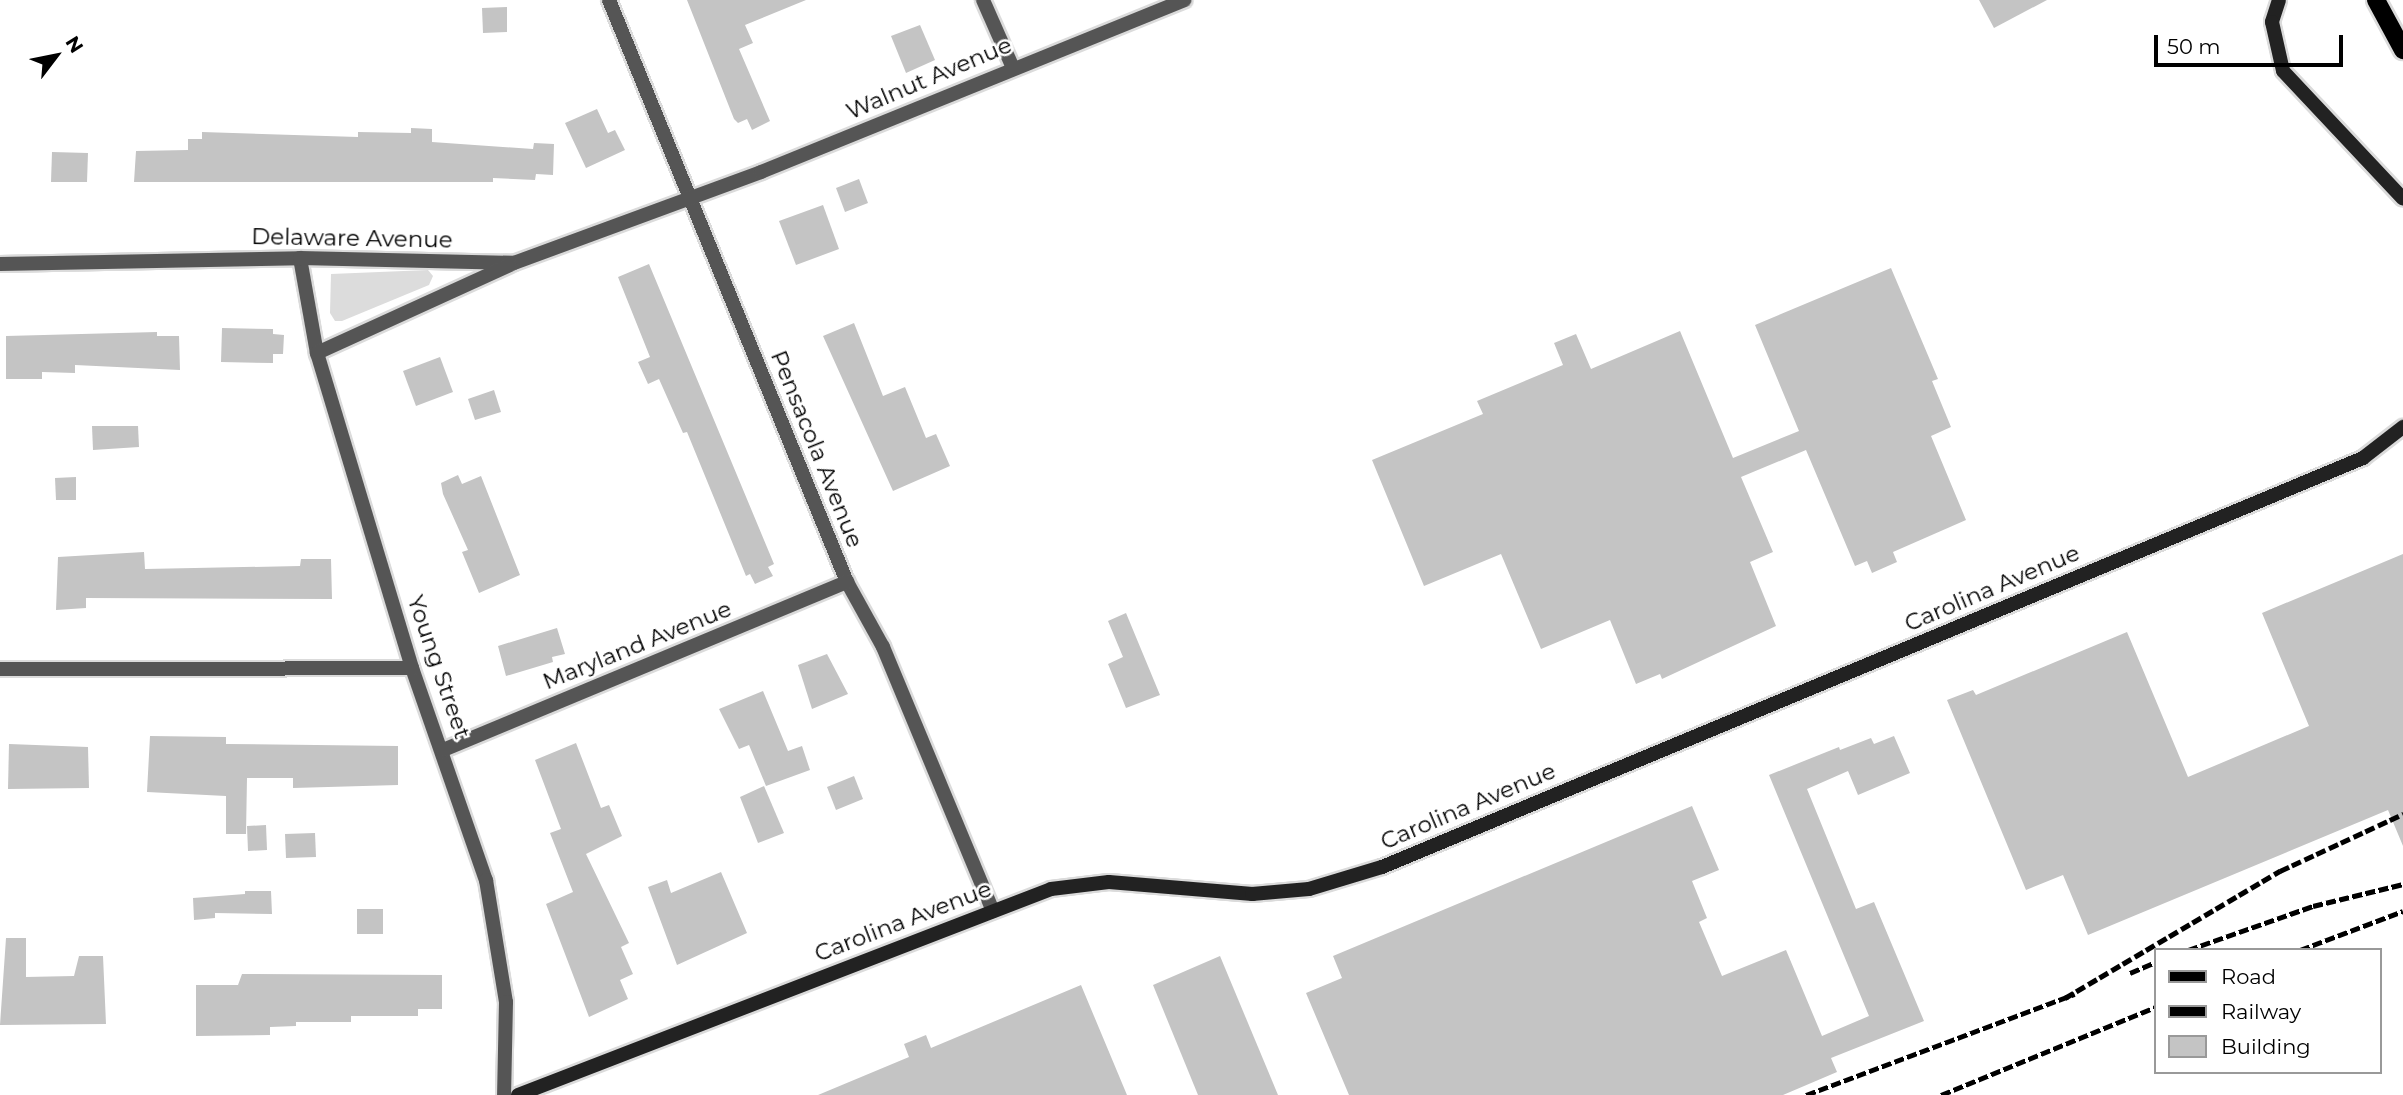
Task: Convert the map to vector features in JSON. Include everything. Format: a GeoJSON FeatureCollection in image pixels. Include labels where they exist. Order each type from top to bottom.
{"type":"FeatureCollection","features":[{"type":"Feature","properties":{"kind":"main road"},"geometry":{"type":"LineString","coordinates":[[2376,0],[2403,50]]}},
{"type":"Feature","properties":{"kind":"street","name":"Pensacola Avenue"},"geometry":{"type":"LineString","coordinates":[[609,0],[847,582],[883,647],[993,911]]}},
{"type":"Feature","properties":{"kind":"street"},"geometry":{"type":"LineString","coordinates":[[983,0],[1013,68]]}},
{"type":"Feature","properties":{"kind":"street","name":"Walnut Avenue"},"geometry":{"type":"LineString","coordinates":[[692,198],[1184,0]]}},
{"type":"Feature","properties":{"kind":"street"},"geometry":{"type":"LineString","coordinates":[[2279,0],[2272,22],[2283,71],[2403,199]]}},
{"type":"Feature","properties":{"kind":"street","name":"Delaware Avenue"},"geometry":{"type":"LineString","coordinates":[[0,264],[300,258],[514,263],[692,198]]}},
{"type":"Feature","properties":{"kind":"street","name":"Young Street"},"geometry":{"type":"LineString","coordinates":[[300,258],[317,353],[412,668],[443,750],[486,880],[506,1002],[504,1095]]}},
{"type":"Feature","properties":{"kind":"street"},"geometry":{"type":"LineString","coordinates":[[317,353],[514,263]]}},
{"type":"Feature","properties":{"kind":"street","name":"Carolina Avenue"},"geometry":{"type":"LineString","coordinates":[[518,1095],[1051,888],[1109,882],[1252,894],[1309,889],[1382,867],[2362,457],[2403,427]]}},
{"type":"Feature","properties":{"kind":"street","name":"Maryland Avenue"},"geometry":{"type":"LineString","coordinates":[[443,750],[847,582]]}},
{"type":"Feature","properties":{"kind":"street"},"geometry":{"type":"LineString","coordinates":[[0,669],[412,668]]}},
{"type":"Feature","properties":{"kind":"shaded area"},"geometry":{"type":"Polygon","coordinates":[[[428,270],[433,276],[429,285],[342,321],[335,321],[330,313],[331,274],[428,270]]]}},
{"type":"Feature","properties":{"kind":"building"},"geometry":{"type":"Polygon","coordinates":[[[687,0],[806,0],[745,25],[753,43],[739,49],[770,121],[752,130],[747,119],[738,123],[734,119],[687,0]]]}},
{"type":"Feature","properties":{"kind":"building"},"geometry":{"type":"Polygon","coordinates":[[[1979,0],[2047,0],[1994,28],[1979,0]]]}},
{"type":"Feature","properties":{"kind":"building"},"geometry":{"type":"Polygon","coordinates":[[[507,7],[507,32],[483,33],[482,8],[507,7]]]}},
{"type":"Feature","properties":{"kind":"building"},"geometry":{"type":"Polygon","coordinates":[[[920,25],[935,60],[906,73],[891,36],[920,25]]]}},
{"type":"Feature","properties":{"kind":"building"},"geometry":{"type":"Polygon","coordinates":[[[597,109],[608,133],[615,130],[625,150],[586,168],[565,123],[597,109]]]}},
{"type":"Feature","properties":{"kind":"building"},"geometry":{"type":"Polygon","coordinates":[[[411,128],[432,129],[432,142],[533,149],[534,143],[554,144],[553,175],[536,174],[535,180],[493,178],[493,182],[134,182],[136,151],[188,150],[188,139],[202,139],[202,132],[358,137],[358,132],[411,133],[411,128]]]}},
{"type":"Feature","properties":{"kind":"building"},"geometry":{"type":"Polygon","coordinates":[[[52,152],[88,153],[87,182],[51,182],[52,152]]]}},
{"type":"Feature","properties":{"kind":"building"},"geometry":{"type":"Polygon","coordinates":[[[859,179],[868,203],[845,212],[836,188],[859,179]]]}},
{"type":"Feature","properties":{"kind":"building"},"geometry":{"type":"Polygon","coordinates":[[[823,205],[839,249],[796,265],[779,221],[823,205]]]}},
{"type":"Feature","properties":{"kind":"building"},"geometry":{"type":"Polygon","coordinates":[[[649,264],[774,564],[768,567],[773,576],[755,584],[750,574],[746,576],[687,432],[683,433],[659,379],[648,384],[638,362],[650,357],[618,277],[649,264]]]}},
{"type":"Feature","properties":{"kind":"building"},"geometry":{"type":"Polygon","coordinates":[[[1891,268],[1938,379],[1932,381],[1951,427],[1931,436],[1966,520],[1893,552],[1897,562],[1872,573],[1867,561],[1855,566],[1806,450],[1741,477],[1773,552],[1750,562],[1776,626],[1662,679],[1660,674],[1636,684],[1610,620],[1541,649],[1501,554],[1424,586],[1372,460],[1483,414],[1477,401],[1563,365],[1554,343],[1576,334],[1591,369],[1680,331],[1733,458],[1799,431],[1755,325],[1891,268]]]}},
{"type":"Feature","properties":{"kind":"building"},"geometry":{"type":"Polygon","coordinates":[[[854,323],[883,396],[905,387],[926,438],[936,434],[950,466],[893,491],[823,336],[854,323]]]}},
{"type":"Feature","properties":{"kind":"building"},"geometry":{"type":"Polygon","coordinates":[[[222,328],[273,329],[273,334],[284,335],[283,354],[273,354],[273,363],[221,362],[222,328]]]}},
{"type":"Feature","properties":{"kind":"building"},"geometry":{"type":"Polygon","coordinates":[[[157,332],[157,336],[179,336],[180,370],[75,365],[75,373],[42,372],[42,379],[6,379],[6,336],[157,332]]]}},
{"type":"Feature","properties":{"kind":"building"},"geometry":{"type":"Polygon","coordinates":[[[440,357],[453,392],[416,406],[403,371],[440,357]]]}},
{"type":"Feature","properties":{"kind":"building"},"geometry":{"type":"Polygon","coordinates":[[[494,390],[501,412],[475,420],[468,399],[494,390]]]}},
{"type":"Feature","properties":{"kind":"building"},"geometry":{"type":"Polygon","coordinates":[[[92,426],[138,426],[139,447],[93,450],[92,426]]]}},
{"type":"Feature","properties":{"kind":"building"},"geometry":{"type":"Polygon","coordinates":[[[458,475],[462,484],[481,476],[520,575],[479,593],[462,552],[468,550],[443,494],[441,483],[458,475]]]}},
{"type":"Feature","properties":{"kind":"building"},"geometry":{"type":"Polygon","coordinates":[[[76,477],[76,500],[56,500],[55,478],[76,477]]]}},
{"type":"Feature","properties":{"kind":"building"},"geometry":{"type":"Polygon","coordinates":[[[144,552],[145,569],[300,566],[301,559],[331,559],[332,599],[86,598],[86,608],[56,610],[58,557],[144,552]]]}},
{"type":"Feature","properties":{"kind":"building"},"geometry":{"type":"Polygon","coordinates":[[[2403,554],[2403,846],[2388,810],[2088,935],[2063,875],[2026,890],[1947,700],[1973,690],[1976,695],[2127,632],[2188,777],[2309,726],[2262,613],[2403,554]]]}},
{"type":"Feature","properties":{"kind":"building"},"geometry":{"type":"Polygon","coordinates":[[[1126,613],[1160,695],[1126,708],[1108,664],[1123,657],[1108,621],[1126,613]]]}},
{"type":"Feature","properties":{"kind":"building"},"geometry":{"type":"Polygon","coordinates":[[[557,628],[565,654],[552,657],[553,662],[506,676],[498,646],[557,628]]]}},
{"type":"Feature","properties":{"kind":"building"},"geometry":{"type":"Polygon","coordinates":[[[827,654],[848,694],[812,709],[798,665],[827,654]]]}},
{"type":"Feature","properties":{"kind":"building"},"geometry":{"type":"Polygon","coordinates":[[[763,691],[788,751],[802,746],[810,770],[766,786],[749,745],[739,749],[719,709],[763,691]]]}},
{"type":"Feature","properties":{"kind":"building"},"geometry":{"type":"Polygon","coordinates":[[[150,736],[226,737],[226,744],[398,746],[398,785],[293,788],[293,778],[247,778],[246,834],[226,834],[226,796],[147,792],[150,736]]]}},
{"type":"Feature","properties":{"kind":"building"},"geometry":{"type":"Polygon","coordinates":[[[1894,736],[1910,773],[1858,795],[1848,771],[1807,789],[1856,909],[1874,902],[1924,1021],[1831,1058],[1837,1072],[1783,1095],[1349,1095],[1306,993],[1342,978],[1333,956],[1692,806],[1719,870],[1692,881],[1707,918],[1699,922],[1722,976],[1786,950],[1822,1036],[1869,1016],[1769,775],[1839,747],[1840,750],[1871,738],[1874,744],[1894,736]]]}},
{"type":"Feature","properties":{"kind":"building"},"geometry":{"type":"Polygon","coordinates":[[[576,743],[601,808],[609,805],[622,836],[586,854],[629,943],[621,947],[633,974],[620,980],[628,999],[589,1017],[546,904],[573,892],[550,833],[561,829],[535,760],[576,743]]]}},
{"type":"Feature","properties":{"kind":"building"},"geometry":{"type":"Polygon","coordinates":[[[9,744],[88,747],[89,788],[8,789],[9,744]]]}},
{"type":"Feature","properties":{"kind":"building"},"geometry":{"type":"Polygon","coordinates":[[[854,776],[863,799],[836,810],[827,787],[854,776]]]}},
{"type":"Feature","properties":{"kind":"building"},"geometry":{"type":"Polygon","coordinates":[[[764,786],[784,833],[758,843],[740,797],[764,786]]]}},
{"type":"Feature","properties":{"kind":"building"},"geometry":{"type":"Polygon","coordinates":[[[266,825],[267,850],[248,851],[247,826],[266,825]]]}},
{"type":"Feature","properties":{"kind":"building"},"geometry":{"type":"Polygon","coordinates":[[[315,833],[316,857],[286,858],[285,834],[315,833]]]}},
{"type":"Feature","properties":{"kind":"building"},"geometry":{"type":"Polygon","coordinates":[[[721,872],[747,933],[677,965],[648,887],[667,880],[671,893],[721,872]]]}},
{"type":"Feature","properties":{"kind":"building"},"geometry":{"type":"Polygon","coordinates":[[[245,891],[271,891],[272,914],[215,913],[215,918],[194,920],[193,898],[245,894],[245,891]]]}},
{"type":"Feature","properties":{"kind":"building"},"geometry":{"type":"Polygon","coordinates":[[[357,909],[383,909],[383,934],[357,934],[357,909]]]}},
{"type":"Feature","properties":{"kind":"building"},"geometry":{"type":"Polygon","coordinates":[[[6,938],[26,938],[26,977],[74,976],[79,956],[103,956],[106,1024],[0,1025],[6,938]]]}},
{"type":"Feature","properties":{"kind":"building"},"geometry":{"type":"Polygon","coordinates":[[[1220,956],[1278,1095],[1198,1095],[1153,985],[1220,956]]]}},
{"type":"Feature","properties":{"kind":"building"},"geometry":{"type":"Polygon","coordinates":[[[242,974],[442,975],[442,1009],[418,1009],[418,1016],[351,1016],[351,1022],[296,1022],[296,1026],[270,1027],[270,1035],[196,1036],[196,985],[238,985],[242,974]]]}},
{"type":"Feature","properties":{"kind":"building"},"geometry":{"type":"Polygon","coordinates":[[[1081,985],[1127,1095],[818,1095],[909,1057],[904,1044],[926,1035],[931,1048],[1081,985]]]}},
{"type":"Feature","properties":{"kind":"railway"},"geometry":{"type":"LineString","coordinates":[[2065,998],[2280,871],[2403,814]]}},
{"type":"Feature","properties":{"kind":"railway"},"geometry":{"type":"LineString","coordinates":[[2194,948],[2313,906],[2403,884]]}},
{"type":"Feature","properties":{"kind":"railway"},"geometry":{"type":"LineString","coordinates":[[2305,948],[2403,911]]}},
{"type":"Feature","properties":{"kind":"railway"},"geometry":{"type":"LineString","coordinates":[[2130,973],[2154,963]]}},
{"type":"Feature","properties":{"kind":"railway"},"geometry":{"type":"LineString","coordinates":[[1806,1095],[2075,994]]}},
{"type":"Feature","properties":{"kind":"railway"},"geometry":{"type":"LineString","coordinates":[[1941,1095],[2154,1008]]}}]}
